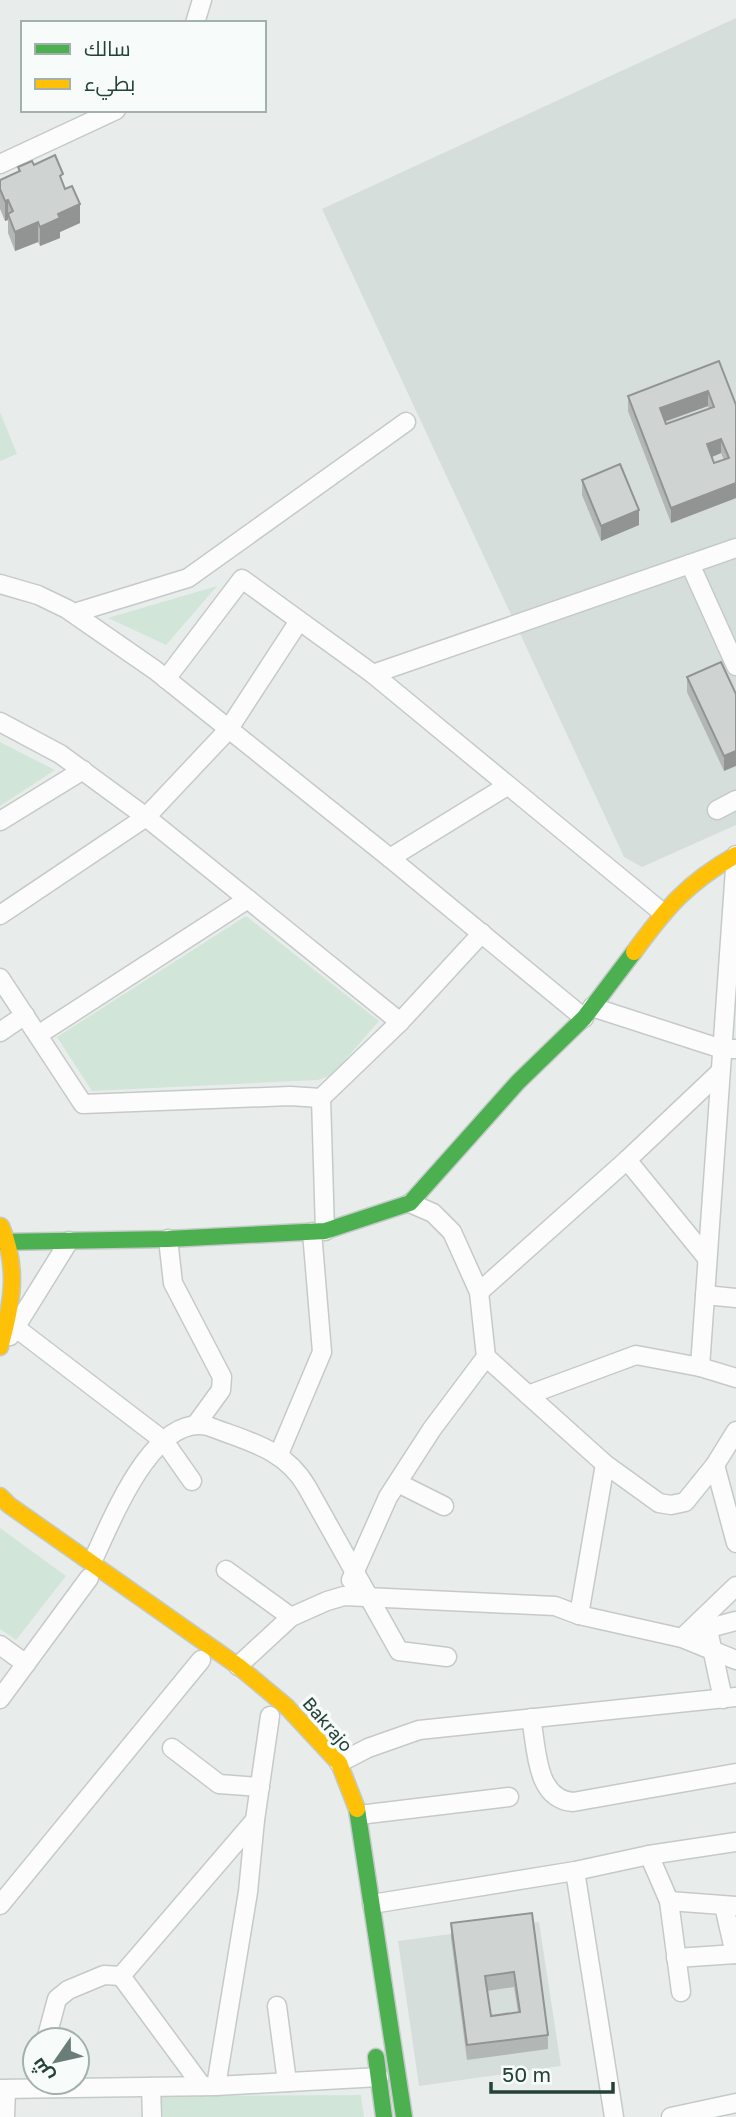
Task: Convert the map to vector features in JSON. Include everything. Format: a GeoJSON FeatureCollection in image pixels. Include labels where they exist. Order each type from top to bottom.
{"type":"FeatureCollection","features":[{"type":"Feature","properties":{"kind":"street"},"geometry":{"type":"LineString","coordinates":[[196,21],[202,0]]}},
{"type":"Feature","properties":{"kind":"street"},"geometry":{"type":"LineString","coordinates":[[0,164],[112,112]]}},
{"type":"Feature","properties":{"kind":"street"},"geometry":{"type":"LineString","coordinates":[[74,613],[188,578],[406,422]]}},
{"type":"Feature","properties":{"kind":"street"},"geometry":{"type":"LineString","coordinates":[[373,674],[736,548]]}},
{"type":"Feature","properties":{"kind":"street"},"geometry":{"type":"LineString","coordinates":[[690,565],[736,666]]}},
{"type":"Feature","properties":{"kind":"street"},"geometry":{"type":"LineString","coordinates":[[166,679],[242,579],[373,674],[663,913]]}},
{"type":"Feature","properties":{"kind":"street"},"geometry":{"type":"LineString","coordinates":[[0,584],[38,595],[74,613],[166,679],[482,933],[588,1013],[729,1049]]}},
{"type":"Feature","properties":{"kind":"street"},"geometry":{"type":"LineString","coordinates":[[0,915],[146,817],[228,730],[299,621]]}},
{"type":"Feature","properties":{"kind":"street"},"geometry":{"type":"LineString","coordinates":[[0,722],[29,736],[83,770],[146,817],[400,1022]]}},
{"type":"Feature","properties":{"kind":"street"},"geometry":{"type":"LineString","coordinates":[[0,821],[83,770]]}},
{"type":"Feature","properties":{"kind":"street"},"geometry":{"type":"LineString","coordinates":[[390,858],[507,786]]}},
{"type":"Feature","properties":{"kind":"street"},"geometry":{"type":"LineString","coordinates":[[717,810],[736,800]]}},
{"type":"Feature","properties":{"kind":"street"},"geometry":{"type":"LineString","coordinates":[[5,1251],[34,1241],[168,1239],[318,1231],[410,1203],[518,1082],[588,1013],[663,913],[705,873],[736,855]]}},
{"type":"Feature","properties":{"kind":"street"},"geometry":{"type":"LineString","coordinates":[[700,1367],[720,1072],[729,1049],[736,855]]}},
{"type":"Feature","properties":{"kind":"street"},"geometry":{"type":"LineString","coordinates":[[38,1035],[248,899]]}},
{"type":"Feature","properties":{"kind":"street"},"geometry":{"type":"LineString","coordinates":[[279,1454],[322,1352],[318,1231],[321,1098],[400,1022],[482,933]]}},
{"type":"Feature","properties":{"kind":"street"},"geometry":{"type":"LineString","coordinates":[[0,978],[83,1104],[290,1096],[321,1098]]}},
{"type":"Feature","properties":{"kind":"street"},"geometry":{"type":"LineString","coordinates":[[0,1032],[25,1015]]}},
{"type":"Feature","properties":{"kind":"street"},"geometry":{"type":"LineString","coordinates":[[479,1292],[627,1160],[720,1072]]}},
{"type":"Feature","properties":{"kind":"street"},"geometry":{"type":"LineString","coordinates":[[627,1160],[707,1258]]}},
{"type":"Feature","properties":{"kind":"street"},"geometry":{"type":"LineString","coordinates":[[410,1203],[433,1213],[452,1232],[479,1292],[486,1357],[606,1465],[659,1503],[671,1505],[685,1502],[715,1465],[736,1431]]}},
{"type":"Feature","properties":{"kind":"street"},"geometry":{"type":"LineString","coordinates":[[0,1223],[5,1251],[15,1281],[11,1324]]}},
{"type":"Feature","properties":{"kind":"street"},"geometry":{"type":"LineString","coordinates":[[0,1699],[90,1570],[135,1473],[164,1441],[197,1423],[220,1390],[222,1377],[173,1283],[168,1239]]}},
{"type":"Feature","properties":{"kind":"street"},"geometry":{"type":"LineString","coordinates":[[0,1349],[11,1324],[69,1241]]}},
{"type":"Feature","properties":{"kind":"street"},"geometry":{"type":"LineString","coordinates":[[705,1295],[736,1298]]}},
{"type":"Feature","properties":{"kind":"street"},"geometry":{"type":"LineString","coordinates":[[11,1324],[164,1441],[192,1481]]}},
{"type":"Feature","properties":{"kind":"street"},"geometry":{"type":"LineString","coordinates":[[527,1395],[636,1355],[700,1367],[736,1378]]}},
{"type":"Feature","properties":{"kind":"street"},"geometry":{"type":"LineString","coordinates":[[344,1596],[388,1497],[432,1429],[486,1357]]}},
{"type":"Feature","properties":{"kind":"street"},"geometry":{"type":"LineString","coordinates":[[197,1423],[279,1454],[302,1477],[399,1651],[447,1657]]}},
{"type":"Feature","properties":{"kind":"street"},"geometry":{"type":"LineString","coordinates":[[579,1615],[606,1465]]}},
{"type":"Feature","properties":{"kind":"street"},"geometry":{"type":"LineString","coordinates":[[715,1465],[736,1543]]}},
{"type":"Feature","properties":{"kind":"street"},"geometry":{"type":"LineString","coordinates":[[398,1483],[444,1506]]}},
{"type":"Feature","properties":{"kind":"street","name":"Bakrajo"},"geometry":{"type":"LineString","coordinates":[[0,1496],[206,1664]]}},
{"type":"Feature","properties":{"kind":"street","name":"Bakrajo"},"geometry":{"type":"LineString","coordinates":[[0,1509],[11,1519],[237,1666],[286,1706],[339,1763],[359,1815],[404,2117]]}},
{"type":"Feature","properties":{"kind":"street"},"geometry":{"type":"LineString","coordinates":[[226,1570],[291,1618]]}},
{"type":"Feature","properties":{"kind":"street"},"geometry":{"type":"LineString","coordinates":[[682,1638],[706,1622],[736,1586]]}},
{"type":"Feature","properties":{"kind":"street"},"geometry":{"type":"LineString","coordinates":[[237,1666],[291,1618],[344,1596],[555,1606],[579,1615],[682,1638],[736,1660]]}},
{"type":"Feature","properties":{"kind":"street"},"geometry":{"type":"LineString","coordinates":[[706,1622],[736,1621]]}},
{"type":"Feature","properties":{"kind":"street"},"geometry":{"type":"LineString","coordinates":[[339,1763],[368,1748],[419,1730],[729,1698],[706,1622]]}},
{"type":"Feature","properties":{"kind":"street"},"geometry":{"type":"LineString","coordinates":[[0,1645],[26,1664]]}},
{"type":"Feature","properties":{"kind":"street"},"geometry":{"type":"LineString","coordinates":[[0,1905],[206,1664]]}},
{"type":"Feature","properties":{"kind":"street"},"geometry":{"type":"LineString","coordinates":[[531,1718],[543,1780],[555,1797],[564,1801],[736,1773]]}},
{"type":"Feature","properties":{"kind":"street"},"geometry":{"type":"LineString","coordinates":[[209,2086],[248,1892],[260,1787],[275,1720]]}},
{"type":"Feature","properties":{"kind":"street","name":"Bakrajo"},"geometry":{"type":"LineString","coordinates":[[275,1720],[316,1762]]}},
{"type":"Feature","properties":{"kind":"street"},"geometry":{"type":"LineString","coordinates":[[172,1748],[219,1784],[260,1787]]}},
{"type":"Feature","properties":{"kind":"street"},"geometry":{"type":"LineString","coordinates":[[359,1815],[509,1797]]}},
{"type":"Feature","properties":{"kind":"street"},"geometry":{"type":"LineString","coordinates":[[50,2026],[57,1999],[68,1990],[104,1976],[121,1976],[255,1820]]}},
{"type":"Feature","properties":{"kind":"street"},"geometry":{"type":"LineString","coordinates":[[344,1828],[359,1926]]}},
{"type":"Feature","properties":{"kind":"street"},"geometry":{"type":"LineString","coordinates":[[372,1904],[736,1842]]}},
{"type":"Feature","properties":{"kind":"street"},"geometry":{"type":"LineString","coordinates":[[649,1855],[669,1901],[681,1992]]}},
{"type":"Feature","properties":{"kind":"street"},"geometry":{"type":"LineString","coordinates":[[575,1871],[614,2117]]}},
{"type":"Feature","properties":{"kind":"street"},"geometry":{"type":"LineString","coordinates":[[669,1901],[730,1906],[736,1954],[676,1958]]}},
{"type":"Feature","properties":{"kind":"street"},"geometry":{"type":"LineString","coordinates":[[121,1976],[209,2086]]}},
{"type":"Feature","properties":{"kind":"street"},"geometry":{"type":"LineString","coordinates":[[277,2006],[287,2082]]}},
{"type":"Feature","properties":{"kind":"street"},"geometry":{"type":"LineString","coordinates":[[373,2036],[384,2117]]}},
{"type":"Feature","properties":{"kind":"street"},"geometry":{"type":"LineString","coordinates":[[91,2086],[209,2086],[379,2077]]}},
{"type":"Feature","properties":{"kind":"street"},"geometry":{"type":"LineString","coordinates":[[5,2117],[3,2090],[21,2087]]}},
{"type":"Feature","properties":{"kind":"street"},"geometry":{"type":"LineString","coordinates":[[151,2087],[152,2117]]}},
{"type":"Feature","properties":{"kind":"street"},"geometry":{"type":"LineString","coordinates":[[671,2117],[736,2103]]}},
{"type":"Feature","properties":{"kind":"shaded area"},"geometry":{"type":"Polygon","coordinates":[[[736,18],[736,825],[642,867],[624,857],[322,209],[736,18]]]}},
{"type":"Feature","properties":{"kind":"shaded area"},"geometry":{"type":"Polygon","coordinates":[[[539,1922],[561,2066],[419,2086],[398,1941],[539,1922]]]}},
{"type":"Feature","properties":{"kind":"green space"},"geometry":{"type":"Polygon","coordinates":[[[0,412],[17,454],[0,461],[0,412]]]}},
{"type":"Feature","properties":{"kind":"green space"},"geometry":{"type":"Polygon","coordinates":[[[217,586],[166,645],[108,618],[217,586]]]}},
{"type":"Feature","properties":{"kind":"green space"},"geometry":{"type":"Polygon","coordinates":[[[0,742],[55,770],[0,806],[0,742]]]}},
{"type":"Feature","properties":{"kind":"green space"},"geometry":{"type":"Polygon","coordinates":[[[246,916],[379,1021],[332,1075],[318,1080],[92,1091],[57,1037],[246,916]]]}},
{"type":"Feature","properties":{"kind":"green space"},"geometry":{"type":"Polygon","coordinates":[[[0,1528],[66,1576],[16,1640],[0,1629],[0,1528]]]}},
{"type":"Feature","properties":{"kind":"green space"},"geometry":{"type":"Polygon","coordinates":[[[361,2095],[364,2117],[163,2117],[160,2096],[361,2095]]]}},
{"type":"Feature","properties":{"kind":"building"},"geometry":{"type":"Polygon","coordinates":[[[55,155],[63,174],[60,176],[65,189],[72,186],[80,204],[58,214],[60,218],[40,227],[38,222],[15,232],[8,214],[13,211],[8,200],[5,201],[0,180],[20,171],[18,167],[32,161],[34,165],[55,155]]]}},
{"type":"Feature","properties":{"kind":"building"},"geometry":{"type":"Polygon","coordinates":[[[719,361],[736,405],[736,483],[671,508],[628,396],[719,361]],[[708,391],[660,408],[666,424],[714,407],[708,391]],[[721,439],[707,444],[714,463],[729,458],[721,439]]]}},
{"type":"Feature","properties":{"kind":"building"},"geometry":{"type":"Polygon","coordinates":[[[620,464],[639,510],[601,526],[582,480],[620,464]]]}},
{"type":"Feature","properties":{"kind":"building"},"geometry":{"type":"Polygon","coordinates":[[[721,662],[736,694],[736,751],[724,756],[687,677],[721,662]]]}},
{"type":"Feature","properties":{"kind":"building"},"geometry":{"type":"Polygon","coordinates":[[[532,1913],[548,2035],[467,2045],[451,1923],[532,1913]],[[514,1972],[485,1976],[491,2016],[520,2012],[514,1972]]]}},
{"type":"Feature","properties":{"kind":"traffic: fast"},"geometry":{"type":"LineString","coordinates":[[0,1242],[168,1239],[325,1231],[410,1203],[518,1082],[584,1018],[634,952]]}},
{"type":"Feature","properties":{"kind":"traffic: fast"},"geometry":{"type":"LineString","coordinates":[[357,1809],[404,2117]]}},
{"type":"Feature","properties":{"kind":"traffic: fast"},"geometry":{"type":"LineString","coordinates":[[376,2057],[384,2117]]}},
{"type":"Feature","properties":{"kind":"traffic: slow"},"geometry":{"type":"LineString","coordinates":[[634,952],[679,897],[736,855]]}},
{"type":"Feature","properties":{"kind":"traffic: slow"},"geometry":{"type":"LineString","coordinates":[[0,1347],[12,1286],[10,1257],[1,1226]]}},
{"type":"Feature","properties":{"kind":"traffic: slow"},"geometry":{"type":"LineString","coordinates":[[0,1496],[238,1666],[286,1706],[339,1763],[357,1809]]}}]}
